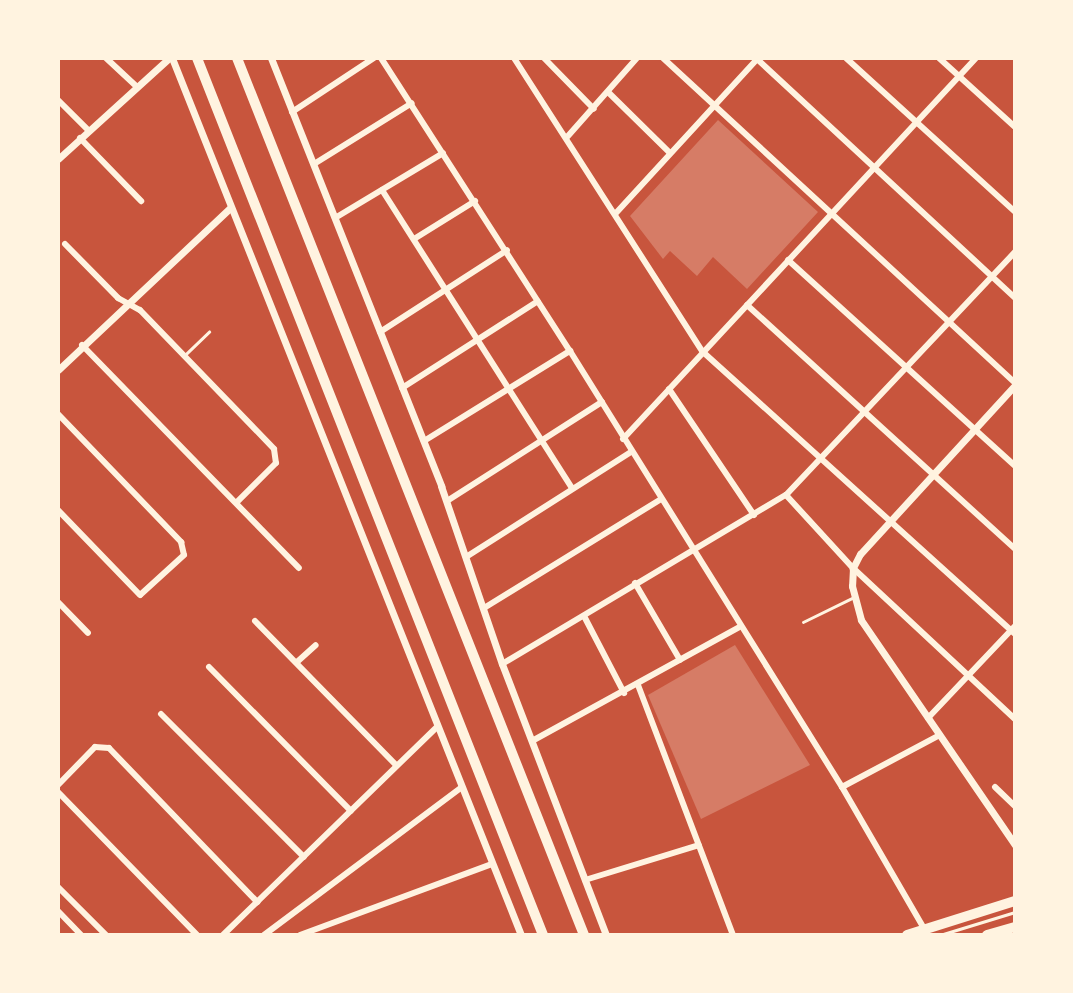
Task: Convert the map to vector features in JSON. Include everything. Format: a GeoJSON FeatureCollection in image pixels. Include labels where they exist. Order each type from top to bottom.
{"type":"FeatureCollection","features":[{"type":"Feature","properties":{"kind":"main road"},"geometry":{"type":"LineString","coordinates":[[197,58],[543,935]]}},
{"type":"Feature","properties":{"kind":"main road"},"geometry":{"type":"LineString","coordinates":[[237,58],[584,935]]}},
{"type":"Feature","properties":{"kind":"main road"},"geometry":{"type":"LineString","coordinates":[[907,935],[1015,901]]}},
{"type":"Feature","properties":{"kind":"main road"},"geometry":{"type":"LineString","coordinates":[[988,935],[1015,927]]}},
{"type":"Feature","properties":{"kind":"street"},"geometry":{"type":"LineString","coordinates":[[106,58],[135,85]]}},
{"type":"Feature","properties":{"kind":"street"},"geometry":{"type":"LineString","coordinates":[[58,159],[135,85],[170,58],[521,935]]}},
{"type":"Feature","properties":{"kind":"street"},"geometry":{"type":"LineString","coordinates":[[271,58],[447,501],[502,664],[606,935]]}},
{"type":"Feature","properties":{"kind":"street"},"geometry":{"type":"LineString","coordinates":[[292,112],[374,58]]}},
{"type":"Feature","properties":{"kind":"street"},"geometry":{"type":"LineString","coordinates":[[381,58],[507,250],[602,402],[739,627],[842,788],[925,930]]}},
{"type":"Feature","properties":{"kind":"street"},"geometry":{"type":"LineString","coordinates":[[514,58],[568,136],[703,352],[1014,630],[928,719]]}},
{"type":"Feature","properties":{"kind":"street"},"geometry":{"type":"LineString","coordinates":[[544,58],[594,109]]}},
{"type":"Feature","properties":{"kind":"street"},"geometry":{"type":"LineString","coordinates":[[568,136],[636,58]]}},
{"type":"Feature","properties":{"kind":"street"},"geometry":{"type":"LineString","coordinates":[[663,58],[1015,384],[891,519],[853,568],[852,598],[861,620],[1015,845]]}},
{"type":"Feature","properties":{"kind":"street"},"geometry":{"type":"LineString","coordinates":[[616,213],[757,58],[1015,298]]}},
{"type":"Feature","properties":{"kind":"street"},"geometry":{"type":"LineString","coordinates":[[846,58],[1015,212]]}},
{"type":"Feature","properties":{"kind":"street"},"geometry":{"type":"LineString","coordinates":[[939,58],[1015,127]]}},
{"type":"Feature","properties":{"kind":"street"},"geometry":{"type":"LineString","coordinates":[[623,439],[976,58]]}},
{"type":"Feature","properties":{"kind":"street"},"geometry":{"type":"LineString","coordinates":[[608,92],[669,152]]}},
{"type":"Feature","properties":{"kind":"street"},"geometry":{"type":"LineString","coordinates":[[58,100],[88,130]]}},
{"type":"Feature","properties":{"kind":"street"},"geometry":{"type":"LineString","coordinates":[[314,164],[412,103]]}},
{"type":"Feature","properties":{"kind":"street"},"geometry":{"type":"LineString","coordinates":[[79,138],[141,201]]}},
{"type":"Feature","properties":{"kind":"street"},"geometry":{"type":"LineString","coordinates":[[335,218],[443,153]]}},
{"type":"Feature","properties":{"kind":"street"},"geometry":{"type":"LineString","coordinates":[[382,190],[572,488]]}},
{"type":"Feature","properties":{"kind":"street"},"geometry":{"type":"LineString","coordinates":[[414,239],[475,201]]}},
{"type":"Feature","properties":{"kind":"street"},"geometry":{"type":"LineString","coordinates":[[58,369],[229,209]]}},
{"type":"Feature","properties":{"kind":"street"},"geometry":{"type":"LineString","coordinates":[[65,244],[185,356],[274,449],[276,463],[237,502]]}},
{"type":"Feature","properties":{"kind":"street"},"geometry":{"type":"LineString","coordinates":[[380,332],[507,250]]}},
{"type":"Feature","properties":{"kind":"street"},"geometry":{"type":"LineString","coordinates":[[502,664],[786,495],[824,458],[1015,251]]}},
{"type":"Feature","properties":{"kind":"street"},"geometry":{"type":"LineString","coordinates":[[788,260],[909,367],[1015,467]]}},
{"type":"Feature","properties":{"kind":"street"},"geometry":{"type":"LineString","coordinates":[[402,387],[538,301]]}},
{"type":"Feature","properties":{"kind":"street"},"geometry":{"type":"LineString","coordinates":[[747,305],[1015,549]]}},
{"type":"Feature","properties":{"kind":"street"},"geometry":{"type":"LineString","coordinates":[[82,345],[299,568]]}},
{"type":"Feature","properties":{"kind":"street"},"geometry":{"type":"LineString","coordinates":[[424,441],[570,351]]}},
{"type":"Feature","properties":{"kind":"street"},"geometry":{"type":"LineString","coordinates":[[669,389],[754,515]]}},
{"type":"Feature","properties":{"kind":"street"},"geometry":{"type":"LineString","coordinates":[[447,501],[540,439],[602,402]]}},
{"type":"Feature","properties":{"kind":"street"},"geometry":{"type":"LineString","coordinates":[[58,414],[185,548],[147,594],[135,591],[58,510]]}},
{"type":"Feature","properties":{"kind":"street"},"geometry":{"type":"LineString","coordinates":[[467,557],[631,452]]}},
{"type":"Feature","properties":{"kind":"street"},"geometry":{"type":"LineString","coordinates":[[786,495],[853,568],[1015,719]]}},
{"type":"Feature","properties":{"kind":"street"},"geometry":{"type":"LineString","coordinates":[[484,608],[661,499]]}},
{"type":"Feature","properties":{"kind":"street"},"geometry":{"type":"LineString","coordinates":[[635,583],[680,660]]}},
{"type":"Feature","properties":{"kind":"street"},"geometry":{"type":"LineString","coordinates":[[58,602],[88,633]]}},
{"type":"Feature","properties":{"kind":"street"},"geometry":{"type":"LineString","coordinates":[[583,616],[624,693]]}},
{"type":"Feature","properties":{"kind":"street"},"geometry":{"type":"LineString","coordinates":[[255,621],[396,765]]}},
{"type":"Feature","properties":{"kind":"street"},"geometry":{"type":"LineString","coordinates":[[532,741],[624,693],[739,627]]}},
{"type":"Feature","properties":{"kind":"street"},"geometry":{"type":"LineString","coordinates":[[297,662],[316,645]]}},
{"type":"Feature","properties":{"kind":"street"},"geometry":{"type":"LineString","coordinates":[[209,667],[351,811]]}},
{"type":"Feature","properties":{"kind":"street"},"geometry":{"type":"LineString","coordinates":[[638,685],[733,935]]}},
{"type":"Feature","properties":{"kind":"street"},"geometry":{"type":"LineString","coordinates":[[161,714],[304,857]]}},
{"type":"Feature","properties":{"kind":"street"},"geometry":{"type":"LineString","coordinates":[[223,935],[437,727]]}},
{"type":"Feature","properties":{"kind":"street"},"geometry":{"type":"LineString","coordinates":[[842,788],[940,735]]}},
{"type":"Feature","properties":{"kind":"street"},"geometry":{"type":"LineString","coordinates":[[58,785],[94,747],[109,748],[257,902]]}},
{"type":"Feature","properties":{"kind":"street"},"geometry":{"type":"LineString","coordinates":[[264,935],[462,787]]}},
{"type":"Feature","properties":{"kind":"street"},"geometry":{"type":"LineString","coordinates":[[995,787],[1015,806]]}},
{"type":"Feature","properties":{"kind":"street"},"geometry":{"type":"LineString","coordinates":[[58,792],[197,935]]}},
{"type":"Feature","properties":{"kind":"street"},"geometry":{"type":"LineString","coordinates":[[585,880],[699,845]]}},
{"type":"Feature","properties":{"kind":"street"},"geometry":{"type":"LineString","coordinates":[[300,935],[492,864]]}},
{"type":"Feature","properties":{"kind":"street"},"geometry":{"type":"LineString","coordinates":[[58,887],[106,935]]}},
{"type":"Feature","properties":{"kind":"street"},"geometry":{"type":"LineString","coordinates":[[58,911],[81,935]]}},
{"type":"Feature","properties":{"kind":"lane"},"geometry":{"type":"LineString","coordinates":[[185,356],[209,332]]}},
{"type":"Feature","properties":{"kind":"lane"},"geometry":{"type":"LineString","coordinates":[[803,622],[852,598]]}},
{"type":"Feature","properties":{"kind":"lane"},"geometry":{"type":"LineString","coordinates":[[940,935],[1015,912]]}},
{"type":"Feature","properties":{"kind":"building"},"geometry":{"type":"Polygon","coordinates":[[[718,120],[818,212],[747,289],[713,257],[697,276],[670,251],[663,259],[630,216],[718,120]]]}},
{"type":"Feature","properties":{"kind":"building"},"geometry":{"type":"Polygon","coordinates":[[[735,645],[810,765],[701,819],[648,695],[735,645]]]}}]}
